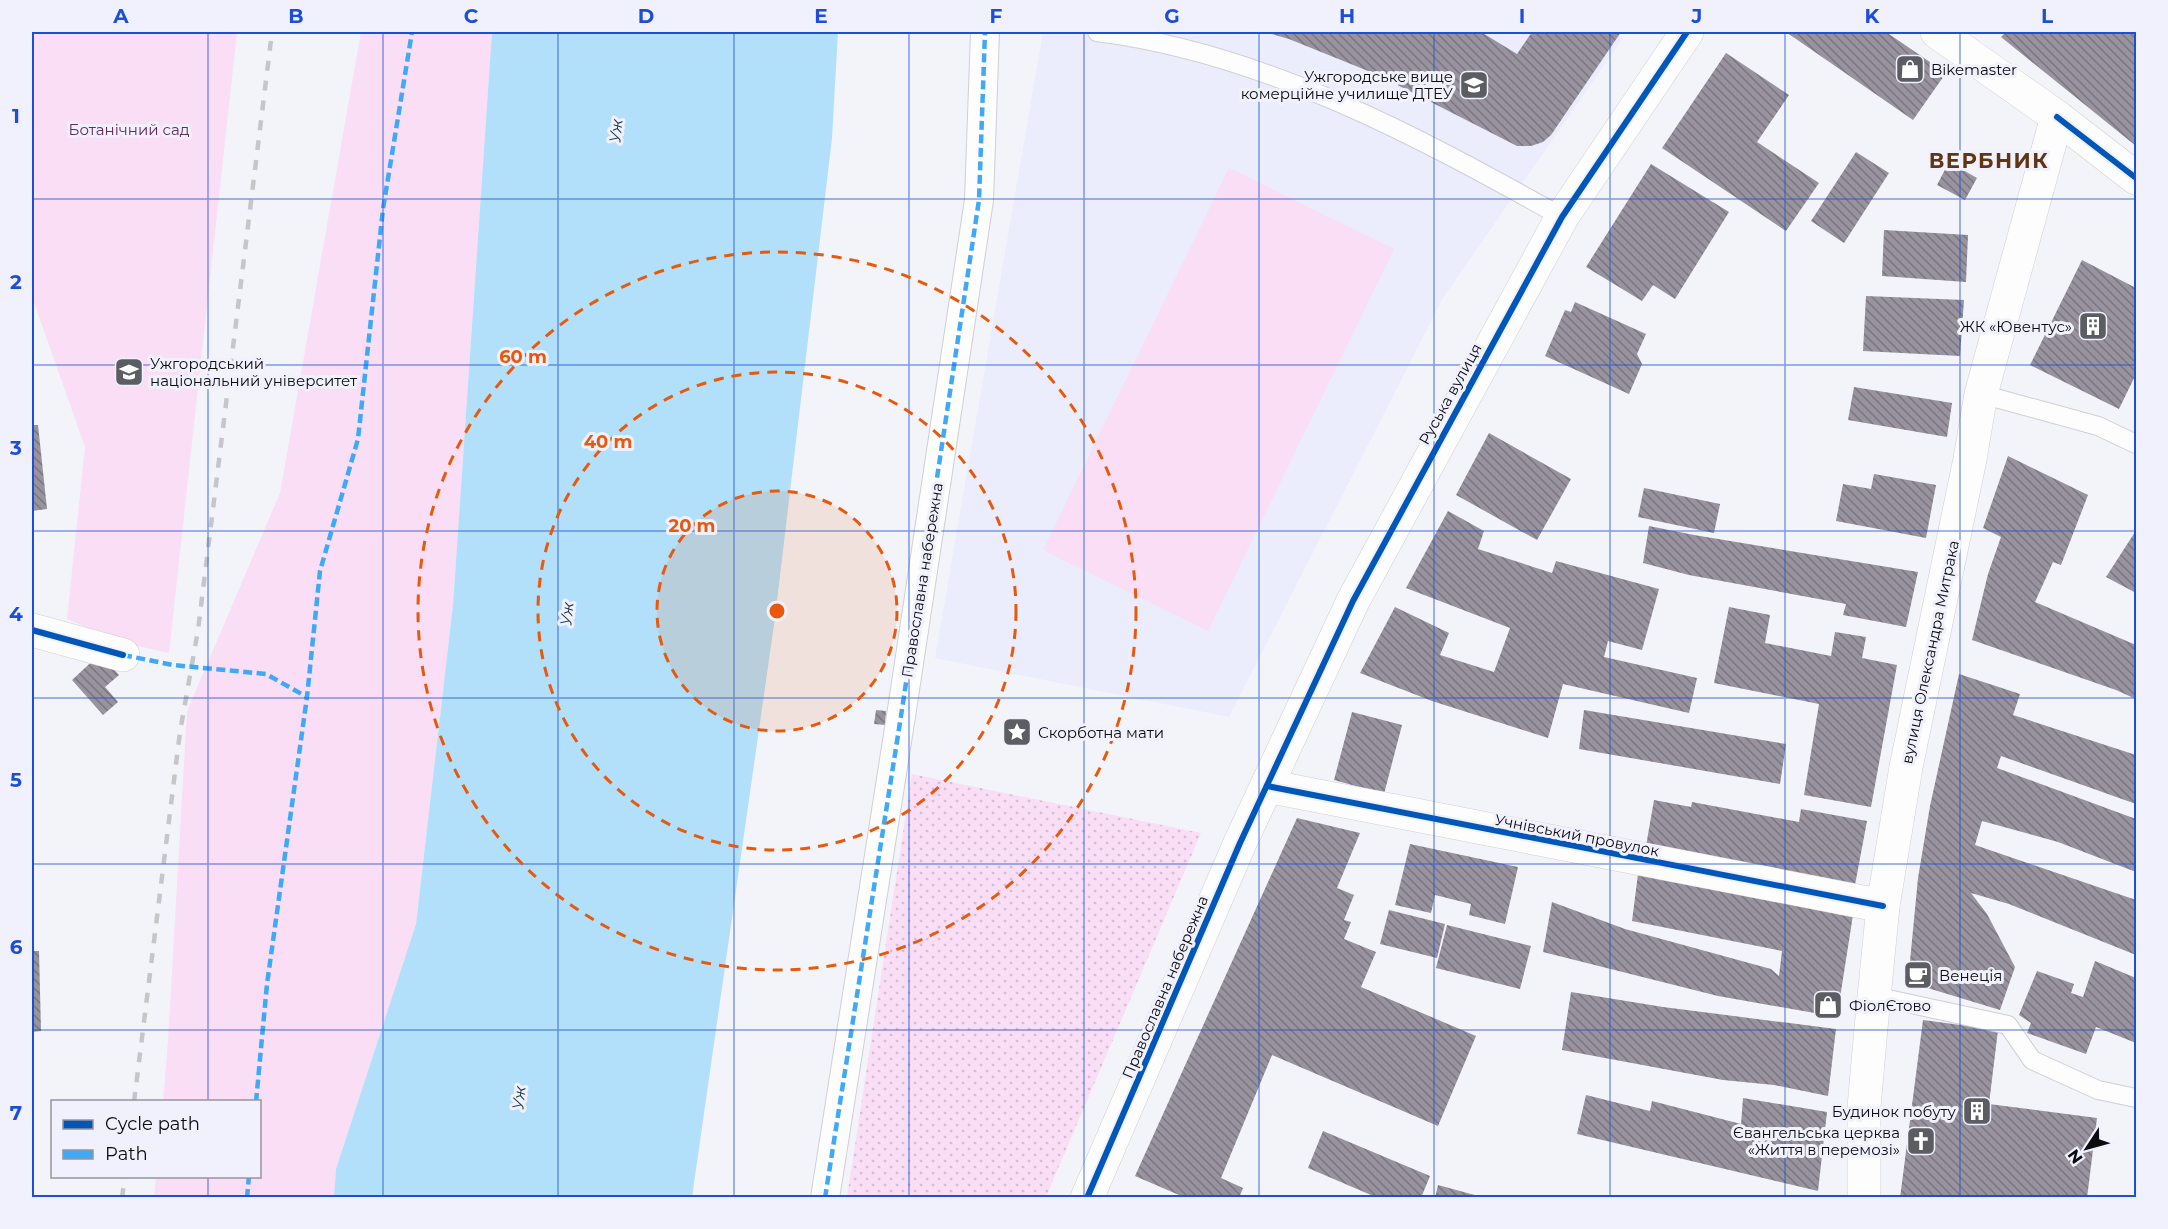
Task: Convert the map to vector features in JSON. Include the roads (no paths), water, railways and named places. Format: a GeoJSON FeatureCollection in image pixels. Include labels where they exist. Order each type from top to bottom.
{"type":"FeatureCollection","features":[{"type":"Feature","properties":{"kind":"street","name":"Православна набережна"},"geometry":{"type":"LineString","coordinates":[[825,1197],[979,200],[985,32]]}},
{"type":"Feature","properties":{"kind":"street","name":"Руська вулиця"},"geometry":{"type":"LineString","coordinates":[[1267,786],[1353,601],[1562,217],[1686,32]]}},
{"type":"Feature","properties":{"kind":"street"},"geometry":{"type":"LineString","coordinates":[[1937,32],[2057,117],[2136,178]]}},
{"type":"Feature","properties":{"kind":"street","name":"вулиця Олександра Митрака"},"geometry":{"type":"LineString","coordinates":[[1864,1197],[1864,1107],[1874,996],[1883,906],[1906,767],[1970,459],[1981,394],[2057,117]]}},
{"type":"Feature","properties":{"kind":"street"},"geometry":{"type":"LineString","coordinates":[[32,630],[123,655]]}},
{"type":"Feature","properties":{"kind":"street","name":"Православна набережна"},"geometry":{"type":"LineString","coordinates":[[1087,1197],[1240,843],[1267,786]]}},
{"type":"Feature","properties":{"kind":"street","name":"Учнівський провулок"},"geometry":{"type":"LineString","coordinates":[[1267,786],[1883,906]]}},
{"type":"Feature","properties":{"kind":"lane"},"geometry":{"type":"LineString","coordinates":[[1097,32],[1123,35],[1212,55],[1337,100],[1463,163],[1562,217]]}},
{"type":"Feature","properties":{"kind":"lane"},"geometry":{"type":"LineString","coordinates":[[1981,394],[2098,426],[2136,444]]}},
{"type":"Feature","properties":{"kind":"lane"},"geometry":{"type":"LineString","coordinates":[[1874,996],[2008,1025],[2032,1060],[2097,1090],[2136,1098]]}},
{"type":"Feature","properties":{"kind":"water","name":"Уж"},"geometry":{"type":"Polygon","coordinates":[[[492,32],[838,32],[832,138],[775,618],[692,1197],[334,1197],[336,1169],[416,924],[453,605],[492,32]]]}},
{"type":"Feature","properties":{"kind":"railway"},"geometry":{"type":"LineString","coordinates":[[134,1100],[180,732],[198,630],[272,32]]}},
{"type":"Feature","properties":{"kind":"railway"},"geometry":{"type":"LineString","coordinates":[[122,1198],[125,1178]]}},
{"type":"Feature","properties":{"kind":"place","name":"Bikemaster"},"geometry":{"type":"Point","coordinates":[1910,69]}},
{"type":"Feature","properties":{"kind":"place","name":"Ужгородське вище комерційне училище ДТЕУ"},"geometry":{"type":"Point","coordinates":[1474,85]}},
{"type":"Feature","properties":{"kind":"place","name":"ЖК «Ювентус»"},"geometry":{"type":"Point","coordinates":[2093,326]}},
{"type":"Feature","properties":{"kind":"place","name":"Ужгородський національний університет"},"geometry":{"type":"Point","coordinates":[129,372]}},
{"type":"Feature","properties":{"kind":"place","name":"Скорботна мати"},"geometry":{"type":"Point","coordinates":[1017,732]}},
{"type":"Feature","properties":{"kind":"place","name":"Венеція"},"geometry":{"type":"Point","coordinates":[1918,975]}},
{"type":"Feature","properties":{"kind":"place","name":"ФіолЄтово"},"geometry":{"type":"Point","coordinates":[1828,1005]}},
{"type":"Feature","properties":{"kind":"place","name":"Будинок побуту"},"geometry":{"type":"Point","coordinates":[1977,1111]}},
{"type":"Feature","properties":{"kind":"place","name":"Євангельська церква «Життя в перемозі»"},"geometry":{"type":"Point","coordinates":[1921,1141]}},
{"type":"Feature","properties":{"kind":"district","name":"ВЕРБНИК"},"geometry":{"type":"Point","coordinates":[1989,160]}},
{"type":"Feature","properties":{"kind":"park label","name":"Ботанічний сад"},"geometry":{"type":"Point","coordinates":[129,129]}}]}
